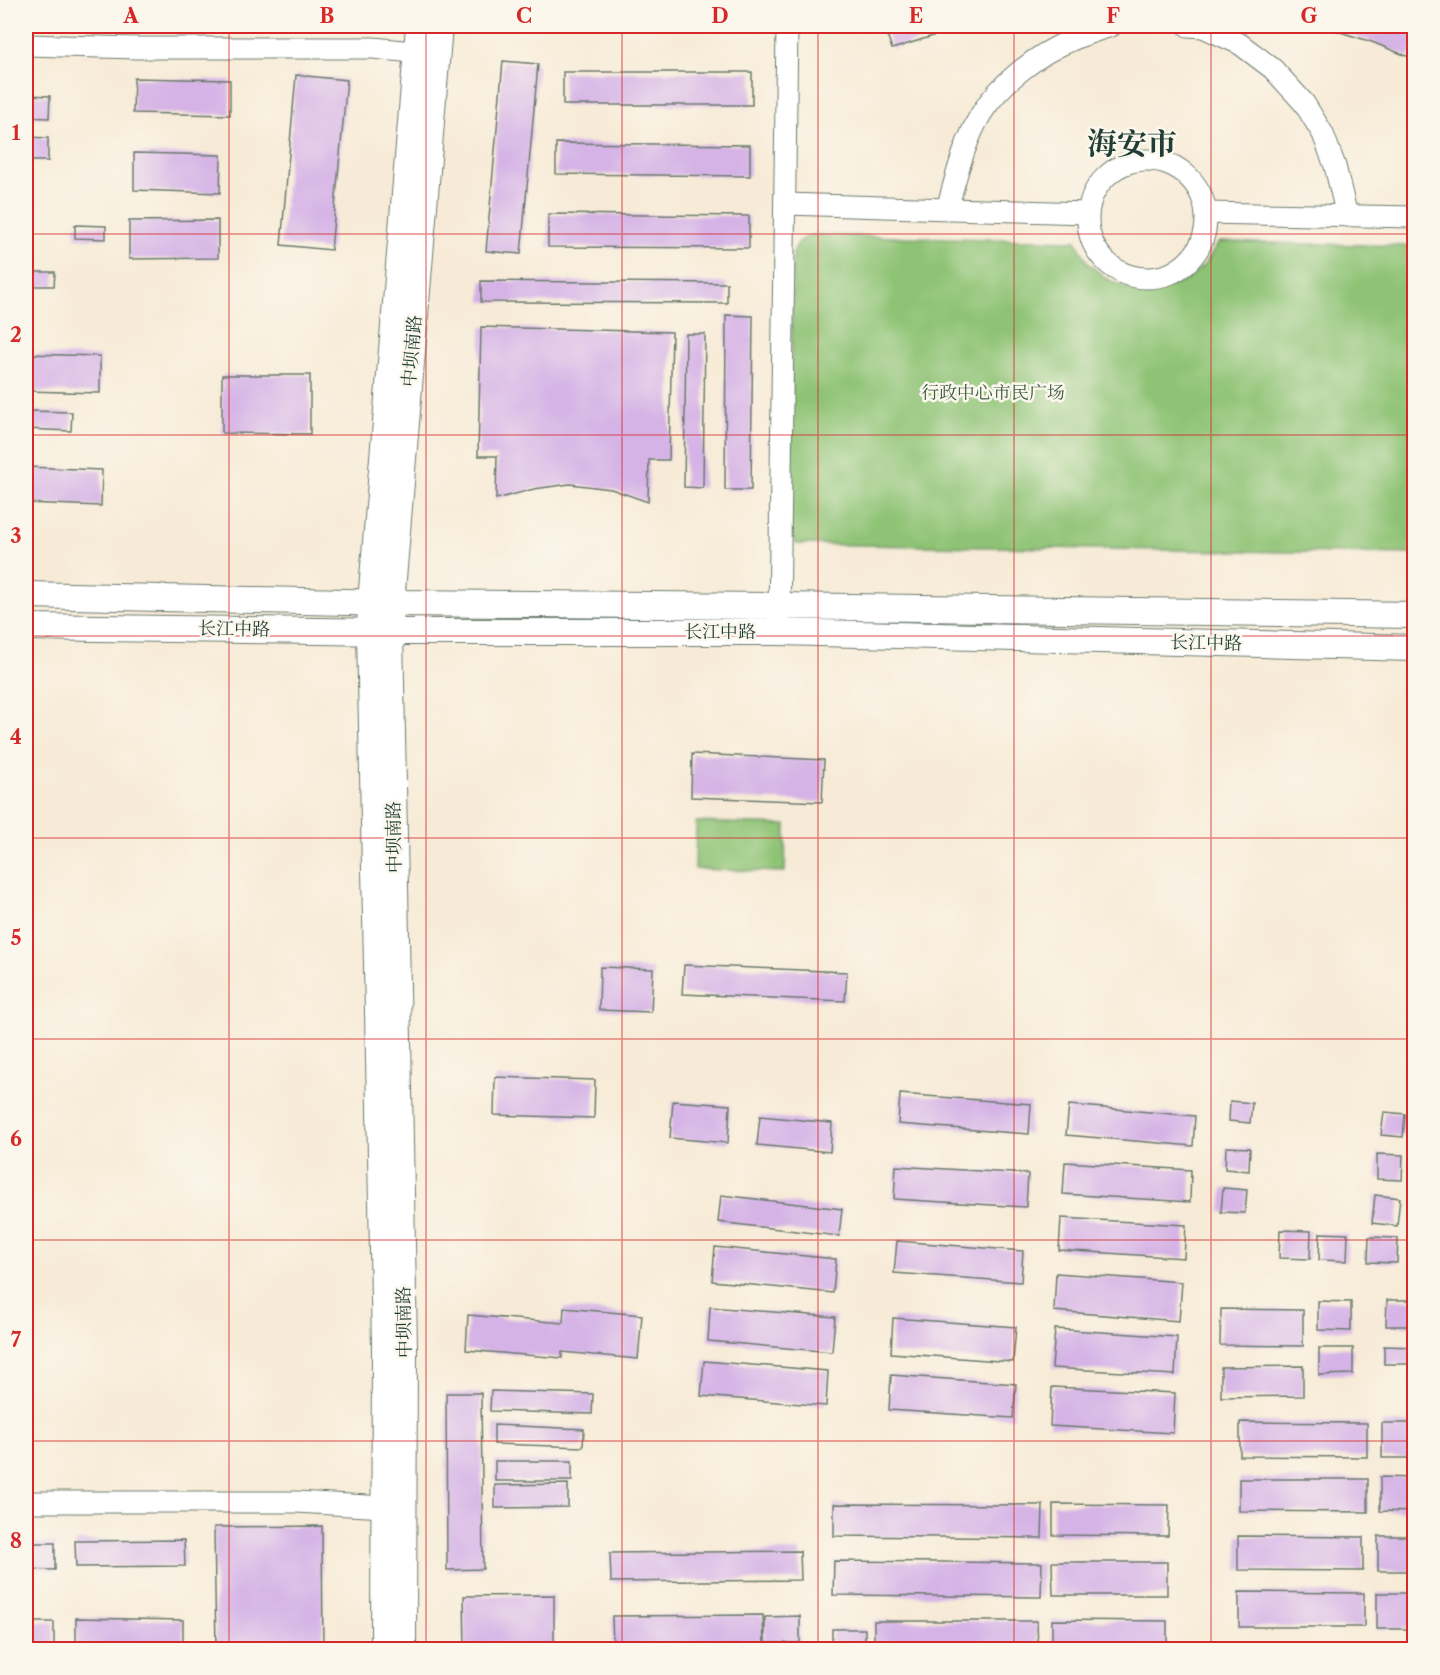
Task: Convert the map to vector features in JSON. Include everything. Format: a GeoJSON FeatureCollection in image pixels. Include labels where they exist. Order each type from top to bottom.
{"type":"FeatureCollection","features":[{"type":"Feature","properties":{"kind":"main road","name":"中坝南路"},"geometry":{"type":"LineString","coordinates":[[384,1650],[385,1346],[380,631],[419,26]]}},
{"type":"Feature","properties":{"kind":"main road","name":"中坝南路"},"geometry":{"type":"LineString","coordinates":[[381,603],[439,26]]}},
{"type":"Feature","properties":{"kind":"main road","name":"长江中路"},"geometry":{"type":"LineString","coordinates":[[26,595],[381,603],[1414,615]]}},
{"type":"Feature","properties":{"kind":"main road","name":"长江中路"},"geometry":{"type":"LineString","coordinates":[[26,627],[779,632],[1414,648]]}},
{"type":"Feature","properties":{"kind":"main road","name":"中坝南路"},"geometry":{"type":"LineString","coordinates":[[380,631],[404,1335],[403,1650]]}},
{"type":"Feature","properties":{"kind":"street"},"geometry":{"type":"LineString","coordinates":[[779,632],[787,26]]}},
{"type":"Feature","properties":{"kind":"street"},"geometry":{"type":"LineString","coordinates":[[946,209],[965,150],[982,114],[1001,89],[1036,59],[1071,40],[1111,26]]}},
{"type":"Feature","properties":{"kind":"street"},"geometry":{"type":"LineString","coordinates":[[1188,26],[1203,27],[1239,45],[1273,69],[1304,103],[1323,134],[1335,166],[1347,216]]}},
{"type":"Feature","properties":{"kind":"street"},"geometry":{"type":"LineString","coordinates":[[26,45],[137,48],[373,48],[436,55]]}},
{"type":"Feature","properties":{"kind":"street"},"geometry":{"type":"LineString","coordinates":[[1158,160],[1176,167],[1191,179],[1201,195],[1206,213],[1203,238],[1191,259],[1170,273],[1146,278],[1122,273],[1102,258],[1090,237],[1087,213],[1094,189],[1111,171],[1133,161],[1158,160]]}},
{"type":"Feature","properties":{"kind":"street"},"geometry":{"type":"LineString","coordinates":[[784,204],[1087,213]]}},
{"type":"Feature","properties":{"kind":"street"},"geometry":{"type":"LineString","coordinates":[[1206,213],[1414,218]]}},
{"type":"Feature","properties":{"kind":"street"},"geometry":{"type":"LineString","coordinates":[[26,1502],[296,1502],[385,1507]]}},
{"type":"Feature","properties":{"kind":"green space","name":"行政中心市民广场"},"geometry":{"type":"Polygon","coordinates":[[[813,235],[1076,241],[1088,263],[1107,279],[1132,290],[1159,290],[1186,281],[1205,264],[1219,242],[1414,246],[1414,554],[796,544],[789,528],[793,253],[800,241],[813,235]]]}},
{"type":"Feature","properties":{"kind":"green space"},"geometry":{"type":"Polygon","coordinates":[[[696,822],[786,825],[785,872],[695,869],[696,822]]]}},
{"type":"Feature","properties":{"kind":"building"},"geometry":{"type":"Polygon","coordinates":[[[884,26],[964,26],[892,49],[884,26]]]}},
{"type":"Feature","properties":{"kind":"building"},"geometry":{"type":"Polygon","coordinates":[[[1336,26],[1414,26],[1414,43],[1409,57],[1334,30],[1336,26]]]}},
{"type":"Feature","properties":{"kind":"building"},"geometry":{"type":"Polygon","coordinates":[[[503,61],[538,64],[521,254],[486,251],[503,61]]]}},
{"type":"Feature","properties":{"kind":"building"},"geometry":{"type":"Polygon","coordinates":[[[563,72],[752,72],[752,105],[563,105],[563,72]]]}},
{"type":"Feature","properties":{"kind":"building"},"geometry":{"type":"Polygon","coordinates":[[[296,75],[347,80],[331,250],[281,245],[296,75]]]}},
{"type":"Feature","properties":{"kind":"building"},"geometry":{"type":"Polygon","coordinates":[[[134,78],[230,80],[230,115],[133,113],[134,78]]]}},
{"type":"Feature","properties":{"kind":"building"},"geometry":{"type":"Polygon","coordinates":[[[26,95],[50,96],[49,118],[26,117],[26,95]]]}},
{"type":"Feature","properties":{"kind":"building"},"geometry":{"type":"Polygon","coordinates":[[[26,137],[48,138],[48,161],[26,161],[26,137]]]}},
{"type":"Feature","properties":{"kind":"building"},"geometry":{"type":"Polygon","coordinates":[[[556,143],[750,145],[750,176],[556,174],[556,143]]]}},
{"type":"Feature","properties":{"kind":"building"},"geometry":{"type":"Polygon","coordinates":[[[134,153],[221,155],[220,193],[134,190],[134,153]]]}},
{"type":"Feature","properties":{"kind":"building"},"geometry":{"type":"Polygon","coordinates":[[[548,214],[749,216],[749,248],[548,247],[548,214]]]}},
{"type":"Feature","properties":{"kind":"building"},"geometry":{"type":"Polygon","coordinates":[[[218,220],[218,258],[129,259],[129,221],[218,220]]]}},
{"type":"Feature","properties":{"kind":"building"},"geometry":{"type":"Polygon","coordinates":[[[75,225],[106,226],[106,239],[75,238],[75,225]]]}},
{"type":"Feature","properties":{"kind":"building"},"geometry":{"type":"Polygon","coordinates":[[[26,272],[55,272],[54,286],[26,286],[26,272]]]}},
{"type":"Feature","properties":{"kind":"building"},"geometry":{"type":"Polygon","coordinates":[[[481,281],[727,283],[727,303],[481,302],[481,281]]]}},
{"type":"Feature","properties":{"kind":"building"},"geometry":{"type":"Polygon","coordinates":[[[726,315],[753,316],[751,490],[725,490],[726,315]]]}},
{"type":"Feature","properties":{"kind":"building"},"geometry":{"type":"Polygon","coordinates":[[[481,327],[672,332],[669,460],[649,460],[648,502],[611,489],[570,484],[534,489],[496,499],[497,456],[478,456],[481,327]]]}},
{"type":"Feature","properties":{"kind":"building"},"geometry":{"type":"Polygon","coordinates":[[[686,334],[705,334],[703,488],[684,487],[686,334]]]}},
{"type":"Feature","properties":{"kind":"building"},"geometry":{"type":"Polygon","coordinates":[[[26,354],[100,356],[100,393],[26,391],[26,354]]]}},
{"type":"Feature","properties":{"kind":"building"},"geometry":{"type":"Polygon","coordinates":[[[222,375],[310,375],[310,434],[222,433],[222,375]]]}},
{"type":"Feature","properties":{"kind":"building"},"geometry":{"type":"Polygon","coordinates":[[[26,411],[72,412],[71,431],[26,429],[26,411]]]}},
{"type":"Feature","properties":{"kind":"building"},"geometry":{"type":"Polygon","coordinates":[[[26,467],[102,470],[101,506],[26,503],[26,467]]]}},
{"type":"Feature","properties":{"kind":"building"},"geometry":{"type":"Polygon","coordinates":[[[692,754],[824,760],[822,802],[691,797],[692,754]]]}},
{"type":"Feature","properties":{"kind":"building"},"geometry":{"type":"Polygon","coordinates":[[[684,965],[847,972],[845,1001],[682,994],[684,965]]]}},
{"type":"Feature","properties":{"kind":"building"},"geometry":{"type":"Polygon","coordinates":[[[600,967],[653,969],[651,1012],[599,1010],[600,967]]]}},
{"type":"Feature","properties":{"kind":"building"},"geometry":{"type":"Polygon","coordinates":[[[495,1077],[595,1080],[594,1118],[494,1115],[495,1077]]]}},
{"type":"Feature","properties":{"kind":"building"},"geometry":{"type":"Polygon","coordinates":[[[900,1094],[1031,1104],[1029,1134],[898,1124],[900,1094]]]}},
{"type":"Feature","properties":{"kind":"building"},"geometry":{"type":"Polygon","coordinates":[[[673,1101],[730,1105],[728,1143],[670,1138],[673,1101]]]}},
{"type":"Feature","properties":{"kind":"building"},"geometry":{"type":"Polygon","coordinates":[[[1230,1101],[1252,1103],[1250,1123],[1229,1121],[1230,1101]]]}},
{"type":"Feature","properties":{"kind":"building"},"geometry":{"type":"Polygon","coordinates":[[[1069,1105],[1195,1116],[1193,1146],[1066,1135],[1069,1105]]]}},
{"type":"Feature","properties":{"kind":"building"},"geometry":{"type":"Polygon","coordinates":[[[1384,1112],[1405,1114],[1403,1137],[1381,1135],[1384,1112]]]}},
{"type":"Feature","properties":{"kind":"building"},"geometry":{"type":"Polygon","coordinates":[[[760,1116],[832,1123],[830,1152],[757,1145],[760,1116]]]}},
{"type":"Feature","properties":{"kind":"building"},"geometry":{"type":"Polygon","coordinates":[[[1226,1147],[1250,1148],[1249,1171],[1225,1169],[1226,1147]]]}},
{"type":"Feature","properties":{"kind":"building"},"geometry":{"type":"Polygon","coordinates":[[[1377,1154],[1403,1155],[1402,1180],[1377,1179],[1377,1154]]]}},
{"type":"Feature","properties":{"kind":"building"},"geometry":{"type":"Polygon","coordinates":[[[1065,1162],[1191,1170],[1190,1202],[1063,1194],[1065,1162]]]}},
{"type":"Feature","properties":{"kind":"building"},"geometry":{"type":"Polygon","coordinates":[[[896,1166],[1028,1174],[1026,1207],[894,1199],[896,1166]]]}},
{"type":"Feature","properties":{"kind":"building"},"geometry":{"type":"Polygon","coordinates":[[[1223,1188],[1247,1190],[1245,1213],[1221,1212],[1223,1188]]]}},
{"type":"Feature","properties":{"kind":"building"},"geometry":{"type":"Polygon","coordinates":[[[721,1195],[842,1209],[839,1236],[718,1222],[721,1195]]]}},
{"type":"Feature","properties":{"kind":"building"},"geometry":{"type":"Polygon","coordinates":[[[1375,1195],[1400,1198],[1397,1226],[1372,1223],[1375,1195]]]}},
{"type":"Feature","properties":{"kind":"building"},"geometry":{"type":"Polygon","coordinates":[[[1061,1218],[1186,1225],[1184,1258],[1059,1250],[1061,1218]]]}},
{"type":"Feature","properties":{"kind":"building"},"geometry":{"type":"Polygon","coordinates":[[[1280,1230],[1311,1231],[1310,1259],[1279,1258],[1280,1230]]]}},
{"type":"Feature","properties":{"kind":"building"},"geometry":{"type":"Polygon","coordinates":[[[1320,1233],[1348,1234],[1347,1261],[1319,1260],[1320,1233]]]}},
{"type":"Feature","properties":{"kind":"building"},"geometry":{"type":"Polygon","coordinates":[[[1369,1237],[1398,1238],[1397,1263],[1368,1262],[1369,1237]]]}},
{"type":"Feature","properties":{"kind":"building"},"geometry":{"type":"Polygon","coordinates":[[[897,1241],[1023,1251],[1021,1282],[894,1273],[897,1241]]]}},
{"type":"Feature","properties":{"kind":"building"},"geometry":{"type":"Polygon","coordinates":[[[715,1247],[836,1259],[833,1293],[712,1281],[715,1247]]]}},
{"type":"Feature","properties":{"kind":"building"},"geometry":{"type":"Polygon","coordinates":[[[1056,1273],[1182,1282],[1179,1321],[1054,1311],[1056,1273]]]}},
{"type":"Feature","properties":{"kind":"building"},"geometry":{"type":"Polygon","coordinates":[[[1387,1300],[1414,1300],[1414,1326],[1386,1326],[1387,1300]]]}},
{"type":"Feature","properties":{"kind":"building"},"geometry":{"type":"Polygon","coordinates":[[[1318,1301],[1351,1302],[1351,1331],[1318,1330],[1318,1301]]]}},
{"type":"Feature","properties":{"kind":"building"},"geometry":{"type":"Polygon","coordinates":[[[710,1307],[835,1317],[832,1352],[708,1341],[710,1307]]]}},
{"type":"Feature","properties":{"kind":"building"},"geometry":{"type":"Polygon","coordinates":[[[564,1308],[642,1315],[638,1359],[562,1352],[562,1358],[466,1350],[468,1315],[563,1323],[564,1308]]]}},
{"type":"Feature","properties":{"kind":"building"},"geometry":{"type":"Polygon","coordinates":[[[1221,1309],[1303,1310],[1303,1346],[1220,1345],[1221,1309]]]}},
{"type":"Feature","properties":{"kind":"building"},"geometry":{"type":"Polygon","coordinates":[[[893,1318],[1016,1327],[1013,1362],[891,1353],[893,1318]]]}},
{"type":"Feature","properties":{"kind":"building"},"geometry":{"type":"Polygon","coordinates":[[[1055,1329],[1177,1337],[1175,1375],[1052,1368],[1055,1329]]]}},
{"type":"Feature","properties":{"kind":"building"},"geometry":{"type":"Polygon","coordinates":[[[1384,1346],[1414,1347],[1414,1364],[1384,1364],[1384,1346]]]}},
{"type":"Feature","properties":{"kind":"building"},"geometry":{"type":"Polygon","coordinates":[[[1319,1348],[1353,1348],[1353,1374],[1319,1375],[1319,1348]]]}},
{"type":"Feature","properties":{"kind":"building"},"geometry":{"type":"Polygon","coordinates":[[[704,1361],[828,1371],[826,1406],[701,1396],[704,1361]]]}},
{"type":"Feature","properties":{"kind":"building"},"geometry":{"type":"Polygon","coordinates":[[[1303,1366],[1303,1396],[1221,1397],[1221,1367],[1303,1366]]]}},
{"type":"Feature","properties":{"kind":"building"},"geometry":{"type":"Polygon","coordinates":[[[891,1375],[1016,1384],[1013,1418],[889,1410],[891,1375]]]}},
{"type":"Feature","properties":{"kind":"building"},"geometry":{"type":"Polygon","coordinates":[[[1052,1387],[1175,1393],[1173,1433],[1050,1426],[1052,1387]]]}},
{"type":"Feature","properties":{"kind":"building"},"geometry":{"type":"Polygon","coordinates":[[[491,1391],[593,1394],[592,1414],[490,1411],[491,1391]]]}},
{"type":"Feature","properties":{"kind":"building"},"geometry":{"type":"Polygon","coordinates":[[[446,1393],[481,1393],[483,1569],[447,1570],[446,1393]]]}},
{"type":"Feature","properties":{"kind":"building"},"geometry":{"type":"Polygon","coordinates":[[[1240,1422],[1367,1423],[1367,1457],[1240,1456],[1240,1422]]]}},
{"type":"Feature","properties":{"kind":"building"},"geometry":{"type":"Polygon","coordinates":[[[1382,1423],[1414,1423],[1414,1458],[1382,1458],[1382,1423]]]}},
{"type":"Feature","properties":{"kind":"building"},"geometry":{"type":"Polygon","coordinates":[[[494,1425],[584,1429],[583,1447],[494,1444],[494,1425]]]}},
{"type":"Feature","properties":{"kind":"building"},"geometry":{"type":"Polygon","coordinates":[[[495,1461],[572,1461],[572,1481],[495,1481],[495,1461]]]}},
{"type":"Feature","properties":{"kind":"building"},"geometry":{"type":"Polygon","coordinates":[[[1380,1477],[1414,1478],[1414,1512],[1380,1511],[1380,1477]]]}},
{"type":"Feature","properties":{"kind":"building"},"geometry":{"type":"Polygon","coordinates":[[[1239,1479],[1368,1479],[1368,1512],[1239,1511],[1239,1479]]]}},
{"type":"Feature","properties":{"kind":"building"},"geometry":{"type":"Polygon","coordinates":[[[568,1484],[568,1507],[495,1508],[495,1485],[568,1484]]]}},
{"type":"Feature","properties":{"kind":"building"},"geometry":{"type":"Polygon","coordinates":[[[834,1504],[1043,1505],[1042,1538],[834,1536],[834,1504]]]}},
{"type":"Feature","properties":{"kind":"building"},"geometry":{"type":"Polygon","coordinates":[[[1053,1504],[1169,1505],[1168,1536],[1053,1535],[1053,1504]]]}},
{"type":"Feature","properties":{"kind":"building"},"geometry":{"type":"Polygon","coordinates":[[[322,1526],[323,1650],[216,1650],[214,1527],[322,1526]]]}},
{"type":"Feature","properties":{"kind":"building"},"geometry":{"type":"Polygon","coordinates":[[[1238,1536],[1363,1537],[1363,1571],[1238,1570],[1238,1536]]]}},
{"type":"Feature","properties":{"kind":"building"},"geometry":{"type":"Polygon","coordinates":[[[1378,1536],[1414,1536],[1414,1571],[1378,1571],[1378,1536]]]}},
{"type":"Feature","properties":{"kind":"building"},"geometry":{"type":"Polygon","coordinates":[[[184,1540],[185,1566],[76,1567],[75,1541],[184,1540]]]}},
{"type":"Feature","properties":{"kind":"building"},"geometry":{"type":"Polygon","coordinates":[[[26,1543],[55,1543],[55,1570],[26,1569],[26,1543]]]}},
{"type":"Feature","properties":{"kind":"building"},"geometry":{"type":"Polygon","coordinates":[[[800,1551],[801,1580],[611,1582],[610,1553],[800,1551]]]}},
{"type":"Feature","properties":{"kind":"building"},"geometry":{"type":"Polygon","coordinates":[[[834,1561],[1042,1563],[1041,1597],[833,1595],[834,1561]]]}},
{"type":"Feature","properties":{"kind":"building"},"geometry":{"type":"Polygon","coordinates":[[[1052,1562],[1167,1562],[1167,1595],[1053,1595],[1052,1562]]]}},
{"type":"Feature","properties":{"kind":"building"},"geometry":{"type":"Polygon","coordinates":[[[1239,1592],[1364,1593],[1364,1627],[1239,1627],[1239,1592]]]}},
{"type":"Feature","properties":{"kind":"building"},"geometry":{"type":"Polygon","coordinates":[[[1377,1593],[1414,1593],[1414,1629],[1377,1629],[1377,1593]]]}},
{"type":"Feature","properties":{"kind":"building"},"geometry":{"type":"Polygon","coordinates":[[[554,1595],[554,1650],[465,1650],[464,1596],[554,1595]]]}},
{"type":"Feature","properties":{"kind":"building"},"geometry":{"type":"Polygon","coordinates":[[[763,1615],[764,1645],[613,1647],[612,1616],[763,1615]]]}},
{"type":"Feature","properties":{"kind":"building"},"geometry":{"type":"Polygon","coordinates":[[[800,1616],[800,1643],[765,1643],[765,1617],[800,1616]]]}},
{"type":"Feature","properties":{"kind":"building"},"geometry":{"type":"Polygon","coordinates":[[[76,1618],[183,1620],[183,1647],[76,1646],[76,1618]]]}},
{"type":"Feature","properties":{"kind":"building"},"geometry":{"type":"Polygon","coordinates":[[[1052,1620],[1167,1621],[1167,1650],[1052,1650],[1052,1620]]]}},
{"type":"Feature","properties":{"kind":"building"},"geometry":{"type":"Polygon","coordinates":[[[874,1621],[1037,1621],[1038,1650],[874,1650],[874,1621]]]}},
{"type":"Feature","properties":{"kind":"building"},"geometry":{"type":"Polygon","coordinates":[[[26,1622],[54,1622],[54,1648],[26,1648],[26,1622]]]}},
{"type":"Feature","properties":{"kind":"building"},"geometry":{"type":"Polygon","coordinates":[[[832,1629],[865,1629],[865,1650],[832,1650],[832,1629]]]}},
{"type":"Feature","properties":{"kind":"building"},"geometry":{"type":"Polygon","coordinates":[[[1236,1647],[1253,1647],[1253,1650],[1236,1650],[1236,1647]]]}},
{"type":"Feature","properties":{"kind":"district","name":"海安市"},"geometry":{"type":"Point","coordinates":[1132,144]}}]}
